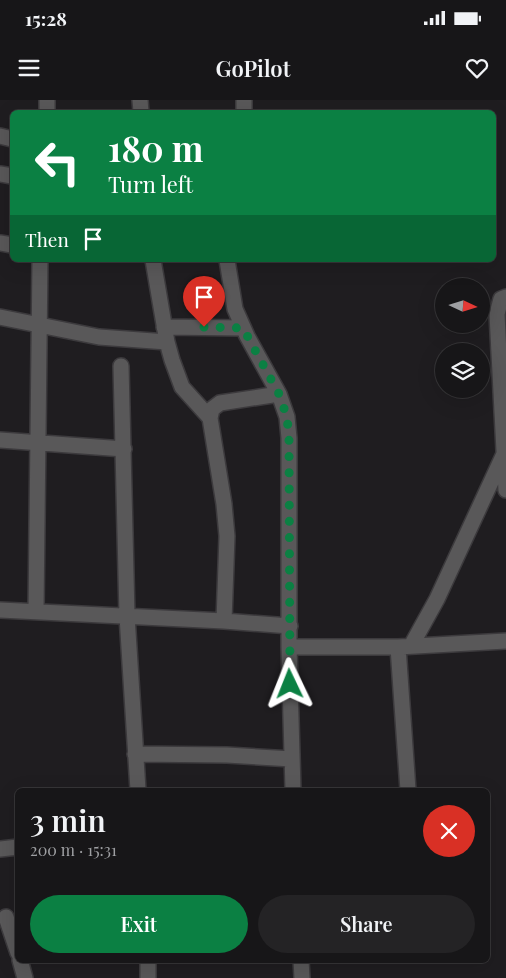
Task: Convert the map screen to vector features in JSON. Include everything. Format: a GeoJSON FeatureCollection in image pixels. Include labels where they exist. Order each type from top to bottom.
{"type":"FeatureCollection","features":[{"type":"Feature","properties":{"kind":"street"},"geometry":{"type":"LineString","coordinates":[[36,611],[40,262]]}},
{"type":"Feature","properties":{"kind":"street"},"geometry":{"type":"LineString","coordinates":[[153,262],[167,342],[182,387],[210,418]]}},
{"type":"Feature","properties":{"kind":"street"},"geometry":{"type":"LineString","coordinates":[[227,262],[235,309],[243,328],[279,394],[287,417],[289,438],[289,647],[293,788]]}},
{"type":"Feature","properties":{"kind":"street"},"geometry":{"type":"LineString","coordinates":[[506,297],[502,300],[498,314],[506,490]]}},
{"type":"Feature","properties":{"kind":"street"},"geometry":{"type":"LineString","coordinates":[[0,317],[99,336],[167,342]]}},
{"type":"Feature","properties":{"kind":"street"},"geometry":{"type":"LineString","coordinates":[[164,327],[243,328]]}},
{"type":"Feature","properties":{"kind":"street"},"geometry":{"type":"LineString","coordinates":[[121,366],[126,616],[138,788]]}},
{"type":"Feature","properties":{"kind":"street"},"geometry":{"type":"LineString","coordinates":[[224,621],[226,536],[224,504],[210,418],[212,409],[220,403],[279,394]]}},
{"type":"Feature","properties":{"kind":"street"},"geometry":{"type":"LineString","coordinates":[[0,440],[124,449]]}},
{"type":"Feature","properties":{"kind":"street"},"geometry":{"type":"LineString","coordinates":[[408,788],[405,647],[437,599],[504,454]]}},
{"type":"Feature","properties":{"kind":"street"},"geometry":{"type":"LineString","coordinates":[[0,610],[290,626]]}},
{"type":"Feature","properties":{"kind":"street"},"geometry":{"type":"LineString","coordinates":[[289,647],[405,647],[506,641]]}},
{"type":"Feature","properties":{"kind":"street"},"geometry":{"type":"LineString","coordinates":[[135,754],[227,754],[292,760]]}},
{"type":"Feature","properties":{"kind":"street"},"geometry":{"type":"LineString","coordinates":[[0,849],[15,847]]}},
{"type":"Feature","properties":{"kind":"street"},"geometry":{"type":"LineString","coordinates":[[8,917],[15,942]]}},
{"type":"Feature","properties":{"kind":"street"},"geometry":{"type":"LineString","coordinates":[[21,963],[25,978]]}},
{"type":"Feature","properties":{"kind":"street"},"geometry":{"type":"LineString","coordinates":[[148,963],[148,978]]}},
{"type":"Feature","properties":{"kind":"street"},"geometry":{"type":"LineString","coordinates":[[301,963],[302,978]]}},
{"type":"Feature","properties":{"kind":"route"},"geometry":{"type":"LineString","coordinates":[[204,327],[243,328],[279,394],[287,417],[289,438],[290,684]]}}]}
